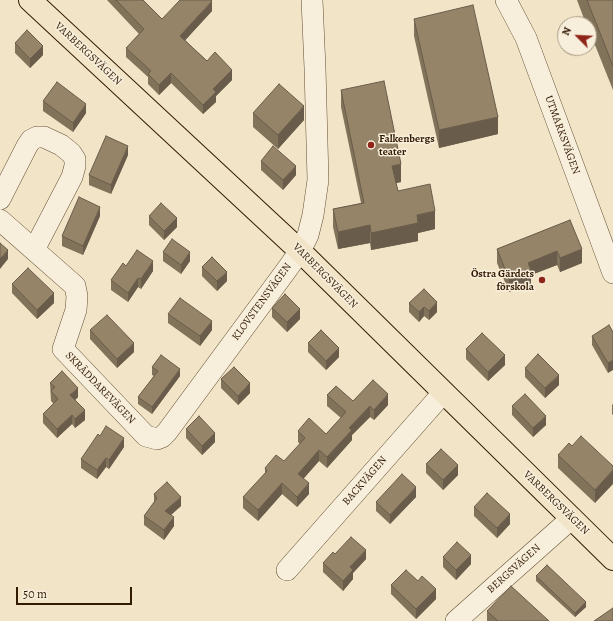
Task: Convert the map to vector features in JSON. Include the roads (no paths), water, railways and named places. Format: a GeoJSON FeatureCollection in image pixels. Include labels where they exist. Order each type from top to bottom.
{"type":"FeatureCollection","features":[{"type":"Feature","properties":{"kind":"main road","name":"VARBERGSVÄGEN"},"geometry":{"type":"LineString","coordinates":[[30,0],[300,251],[613,559]]}},
{"type":"Feature","properties":{"kind":"street","name":"KLOVSTENSVÄGEN"},"geometry":{"type":"LineString","coordinates":[[157,439],[167,432],[300,251],[308,234],[313,215],[318,180],[312,0]]}},
{"type":"Feature","properties":{"kind":"street","name":"UTMARKSVÄGEN"},"geometry":{"type":"LineString","coordinates":[[506,0],[526,38],[613,273]]}},
{"type":"Feature","properties":{"kind":"street"},"geometry":{"type":"LineString","coordinates":[[0,198],[27,146],[37,137],[44,137],[61,145],[71,153],[75,159],[72,177],[34,250]]}},
{"type":"Feature","properties":{"kind":"street","name":"SKRÄDDAREVÄGEN"},"geometry":{"type":"LineString","coordinates":[[0,220],[75,286],[77,296],[76,310],[63,349],[146,436],[157,439]]}},
{"type":"Feature","properties":{"kind":"street","name":"BACKVÄGEN"},"geometry":{"type":"LineString","coordinates":[[287,570],[443,393]]}},
{"type":"Feature","properties":{"kind":"street","name":"BERGSVÄGEN"},"geometry":{"type":"LineString","coordinates":[[456,621],[572,518]]}},
{"type":"Feature","properties":{"kind":"place","name":"Falkenbergs teater"},"geometry":{"type":"Point","coordinates":[371,145]}},
{"type":"Feature","properties":{"kind":"place","name":"Östra Gärdets förskola"},"geometry":{"type":"Point","coordinates":[542,280]}}]}
